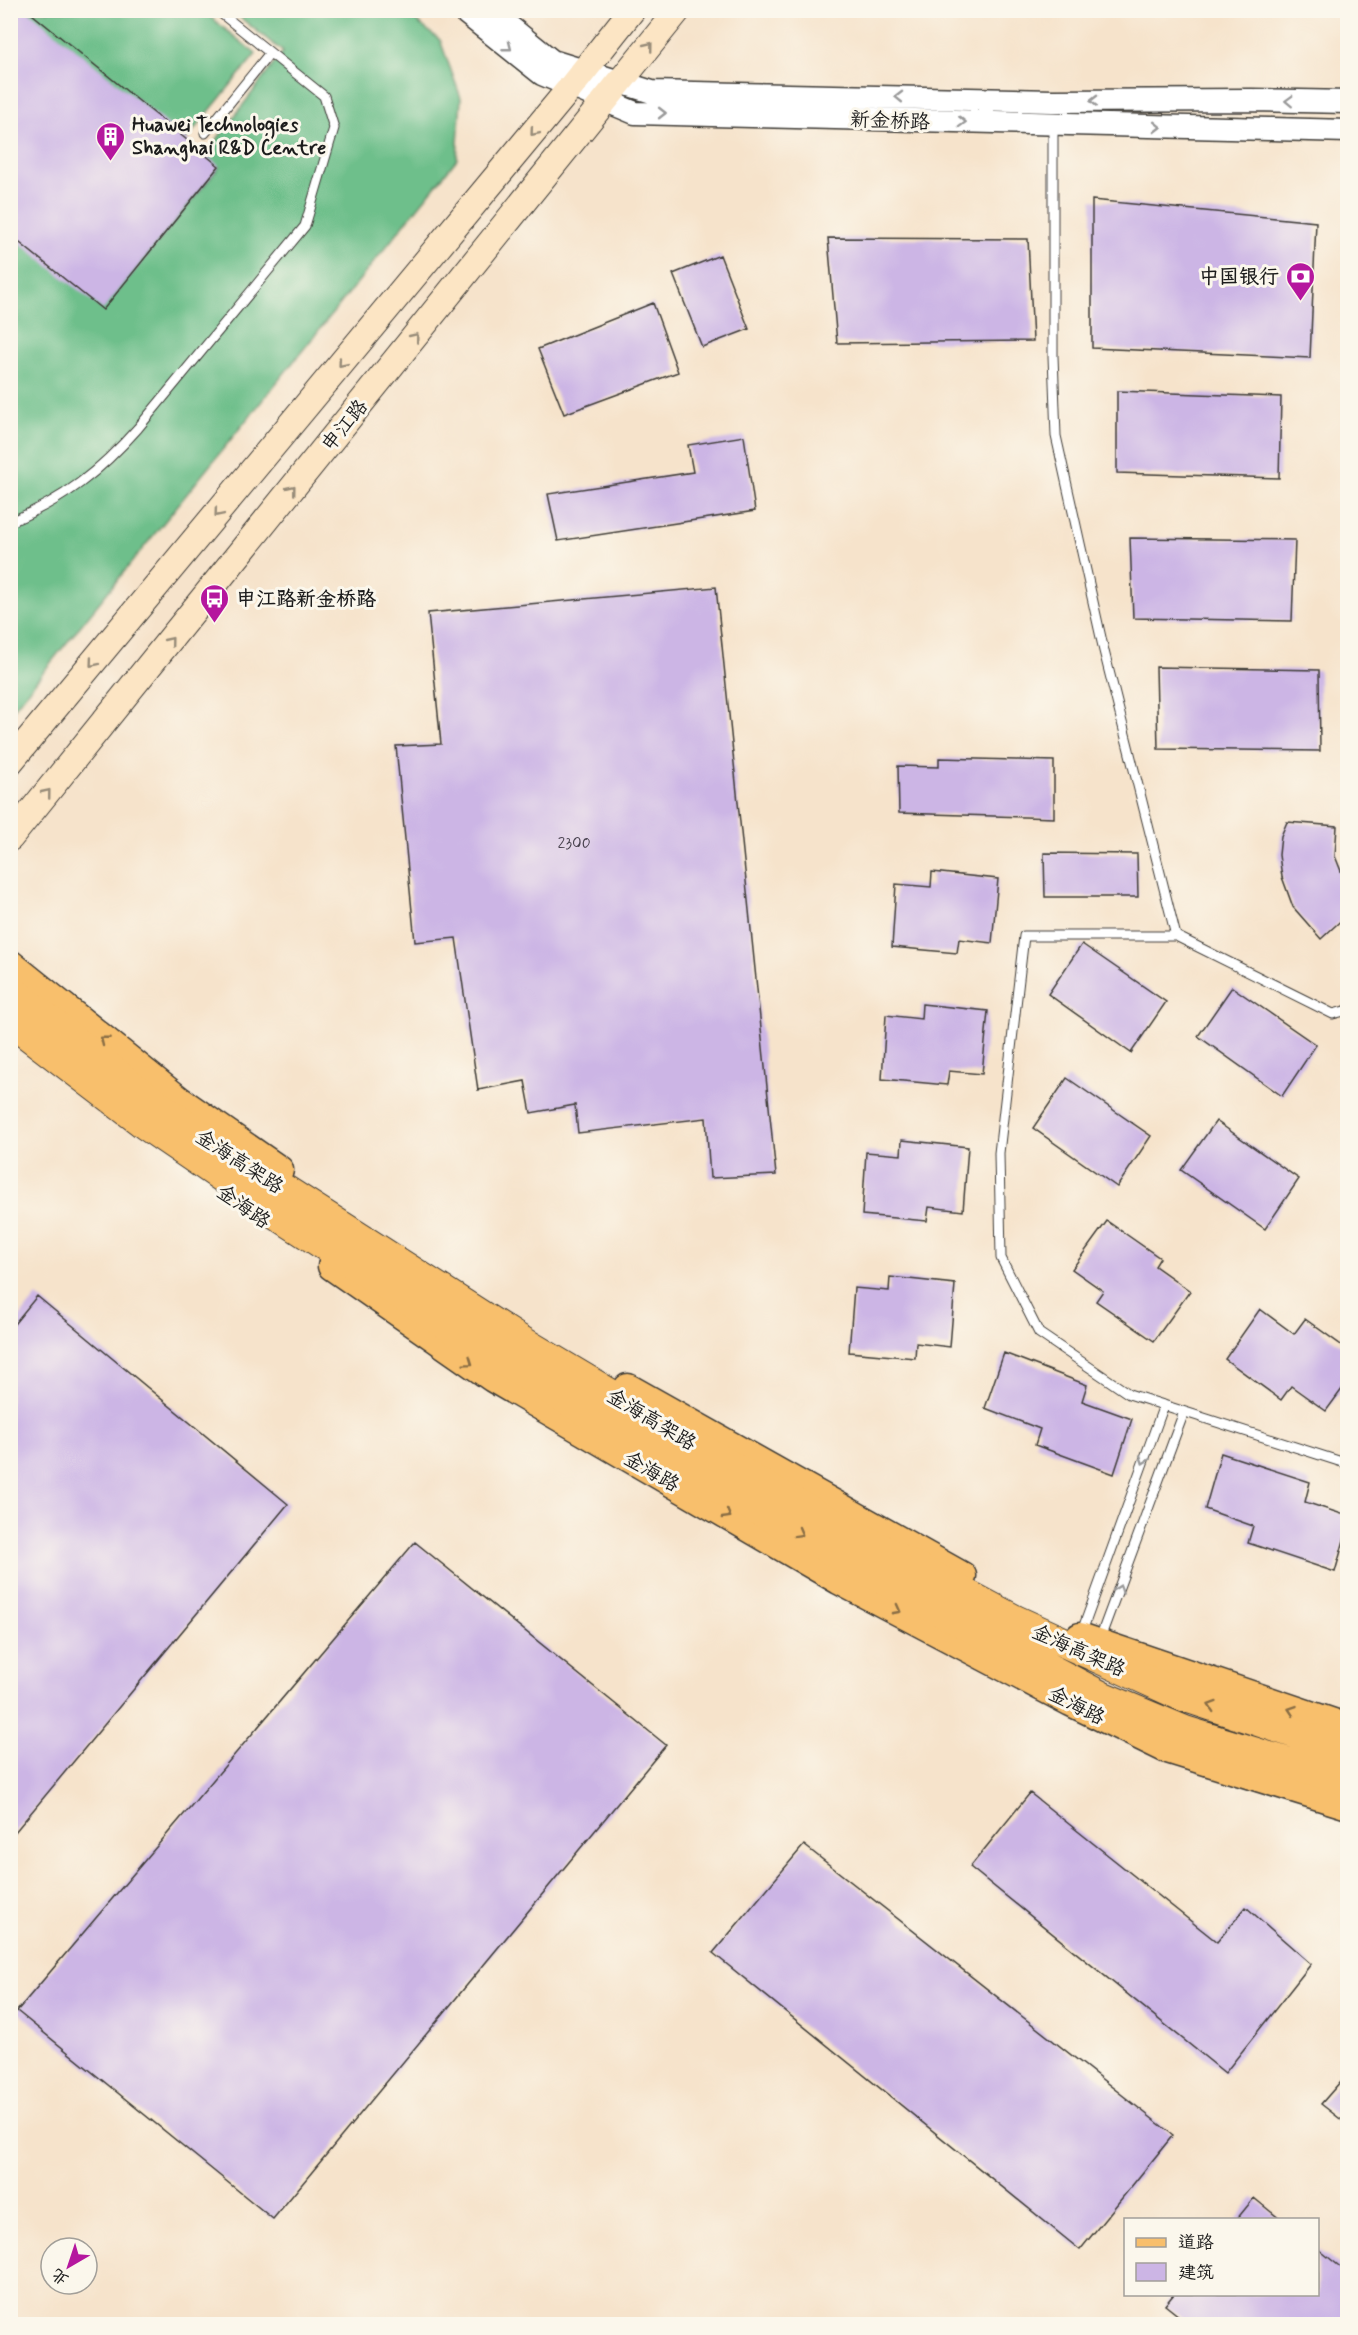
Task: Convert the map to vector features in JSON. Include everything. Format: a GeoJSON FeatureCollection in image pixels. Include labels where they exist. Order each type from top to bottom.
{"type":"FeatureCollection","features":[{"type":"Feature","properties":{"kind":"highway","name":"金海高架路"},"geometry":{"type":"LineString","coordinates":[[10,989],[131,1085],[202,1137],[513,1336],[771,1490],[1015,1620],[1169,1690],[1347,1751]]}},
{"type":"Feature","properties":{"kind":"highway","name":"金海高架路"},"geometry":{"type":"LineString","coordinates":[[10,1021],[146,1125],[275,1213],[487,1351],[636,1442],[938,1610],[1101,1696],[1185,1731],[1347,1781]]}},
{"type":"Feature","properties":{"kind":"highway"},"geometry":{"type":"LineString","coordinates":[[1040,1686],[1060,1691],[1152,1735],[1347,1795]]}},
{"type":"Feature","properties":{"kind":"main road","name":"申江路"},"geometry":{"type":"LineString","coordinates":[[10,762],[632,10]]}},
{"type":"Feature","properties":{"kind":"main road","name":"申江路"},"geometry":{"type":"LineString","coordinates":[[10,838],[678,10]]}},
{"type":"Feature","properties":{"kind":"main road"},"geometry":{"type":"LineString","coordinates":[[10,964],[180,1101],[385,1244],[566,1354],[1048,1624],[1347,1728]]}},
{"type":"Feature","properties":{"kind":"main road","name":"金海路"},"geometry":{"type":"LineString","coordinates":[[10,1036],[138,1132],[493,1378],[839,1580],[1040,1686],[1167,1749],[1347,1805]]}},
{"type":"Feature","properties":{"kind":"street","name":"新金桥路"},"geometry":{"type":"LineString","coordinates":[[462,10],[542,74],[578,78]]}},
{"type":"Feature","properties":{"kind":"street","name":"新金桥路"},"geometry":{"type":"LineString","coordinates":[[489,10],[552,61],[578,78],[613,92],[636,113],[1347,131]]}},
{"type":"Feature","properties":{"kind":"street","name":"新金桥路"},"geometry":{"type":"LineString","coordinates":[[613,92],[1053,101],[1347,102]]}},
{"type":"Feature","properties":{"kind":"lane"},"geometry":{"type":"LineString","coordinates":[[10,522],[35,512],[73,490],[110,459],[305,225],[334,128],[324,96],[217,10]]}},
{"type":"Feature","properties":{"kind":"lane"},"geometry":{"type":"LineString","coordinates":[[205,134],[269,54]]}},
{"type":"Feature","properties":{"kind":"lane"},"geometry":{"type":"LineString","coordinates":[[1053,101],[1053,356],[1056,436],[1104,651],[1176,936]]}},
{"type":"Feature","properties":{"kind":"lane"},"geometry":{"type":"LineString","coordinates":[[1347,1010],[1333,1014],[1176,936],[1024,936],[999,1153],[1001,1258],[1039,1333],[1129,1394],[1347,1464]]}},
{"type":"Feature","properties":{"kind":"lane"},"geometry":{"type":"LineString","coordinates":[[1089,1640],[1164,1405]]}},
{"type":"Feature","properties":{"kind":"lane"},"geometry":{"type":"LineString","coordinates":[[1089,1640],[1184,1412]]}},
{"type":"Feature","properties":{"kind":"green space"},"geometry":{"type":"Polygon","coordinates":[[[27,11],[203,11],[256,54],[186,140],[27,11]]]}},
{"type":"Feature","properties":{"kind":"green space"},"geometry":{"type":"Polygon","coordinates":[[[232,11],[403,11],[440,40],[461,98],[457,159],[11,712],[11,235],[103,309],[219,167],[205,155],[283,52],[232,11]]]}},
{"type":"Feature","properties":{"kind":"building","name":"Huawei Technologies Shanghai R&D Centre"},"geometry":{"type":"Polygon","coordinates":[[[10,10],[27,10],[219,166],[103,310],[10,235],[10,10]]]}},
{"type":"Feature","properties":{"kind":"building"},"geometry":{"type":"Polygon","coordinates":[[[1092,200],[1316,222],[1310,358],[1092,348],[1092,200]]]}},
{"type":"Feature","properties":{"kind":"building"},"geometry":{"type":"Polygon","coordinates":[[[828,238],[1028,239],[1033,341],[837,343],[828,238]]]}},
{"type":"Feature","properties":{"kind":"building"},"geometry":{"type":"Polygon","coordinates":[[[720,255],[749,329],[702,347],[673,274],[720,255]]]}},
{"type":"Feature","properties":{"kind":"building"},"geometry":{"type":"Polygon","coordinates":[[[653,303],[678,372],[564,414],[538,349],[653,303]]]}},
{"type":"Feature","properties":{"kind":"building"},"geometry":{"type":"Polygon","coordinates":[[[1117,391],[1281,397],[1279,478],[1117,473],[1117,391]]]}},
{"type":"Feature","properties":{"kind":"building"},"geometry":{"type":"Polygon","coordinates":[[[744,436],[755,511],[558,541],[548,494],[693,472],[688,445],[744,436]]]}},
{"type":"Feature","properties":{"kind":"building"},"geometry":{"type":"Polygon","coordinates":[[[1130,538],[1295,540],[1292,621],[1133,618],[1130,538]]]}},
{"type":"Feature","properties":{"kind":"building"},"geometry":{"type":"Polygon","coordinates":[[[716,587],[776,1175],[710,1178],[706,1118],[578,1133],[575,1105],[531,1113],[525,1081],[478,1090],[456,938],[415,942],[396,746],[441,744],[428,613],[716,587]]]}},
{"type":"Feature","properties":{"kind":"building"},"geometry":{"type":"Polygon","coordinates":[[[1156,667],[1319,670],[1320,751],[1158,749],[1156,667]]]}},
{"type":"Feature","properties":{"kind":"building"},"geometry":{"type":"Polygon","coordinates":[[[939,758],[1054,761],[1054,818],[899,813],[898,766],[939,767],[939,758]]]}},
{"type":"Feature","properties":{"kind":"building"},"geometry":{"type":"Polygon","coordinates":[[[1287,822],[1337,826],[1335,856],[1348,889],[1348,914],[1321,939],[1293,907],[1282,877],[1279,855],[1281,836],[1287,822]]]}},
{"type":"Feature","properties":{"kind":"building"},"geometry":{"type":"Polygon","coordinates":[[[1044,853],[1137,854],[1138,897],[1045,897],[1044,853]]]}},
{"type":"Feature","properties":{"kind":"building"},"geometry":{"type":"Polygon","coordinates":[[[932,872],[998,879],[992,943],[959,939],[957,953],[892,947],[896,884],[931,887],[932,872]]]}},
{"type":"Feature","properties":{"kind":"building"},"geometry":{"type":"Polygon","coordinates":[[[1082,944],[1166,1002],[1131,1053],[1048,994],[1082,944]]]}},
{"type":"Feature","properties":{"kind":"building"},"geometry":{"type":"Polygon","coordinates":[[[1232,987],[1316,1045],[1282,1096],[1198,1036],[1232,987]]]}},
{"type":"Feature","properties":{"kind":"building"},"geometry":{"type":"Polygon","coordinates":[[[922,1004],[988,1011],[982,1074],[949,1071],[947,1085],[882,1079],[886,1015],[921,1019],[922,1004]]]}},
{"type":"Feature","properties":{"kind":"building"},"geometry":{"type":"Polygon","coordinates":[[[1067,1078],[1151,1136],[1117,1187],[1033,1128],[1067,1078]]]}},
{"type":"Feature","properties":{"kind":"building"},"geometry":{"type":"Polygon","coordinates":[[[1216,1121],[1299,1179],[1265,1229],[1181,1170],[1216,1121]]]}},
{"type":"Feature","properties":{"kind":"building"},"geometry":{"type":"Polygon","coordinates":[[[902,1140],[968,1147],[963,1211],[929,1207],[927,1221],[862,1215],[866,1152],[901,1155],[902,1140]]]}},
{"type":"Feature","properties":{"kind":"building"},"geometry":{"type":"Polygon","coordinates":[[[1107,1221],[1160,1258],[1155,1266],[1190,1291],[1154,1341],[1096,1301],[1103,1291],[1072,1269],[1107,1221]]]}},
{"type":"Feature","properties":{"kind":"building"},"geometry":{"type":"Polygon","coordinates":[[[890,1277],[955,1284],[950,1347],[916,1343],[915,1358],[849,1352],[854,1288],[889,1291],[890,1277]]]}},
{"type":"Feature","properties":{"kind":"building"},"geometry":{"type":"Polygon","coordinates":[[[37,1296],[288,1504],[10,1838],[10,1329],[37,1296]]]}},
{"type":"Feature","properties":{"kind":"building"},"geometry":{"type":"Polygon","coordinates":[[[1260,1309],[1294,1334],[1305,1319],[1348,1350],[1348,1381],[1326,1411],[1291,1386],[1281,1400],[1225,1359],[1260,1309]]]}},
{"type":"Feature","properties":{"kind":"building"},"geometry":{"type":"Polygon","coordinates":[[[1004,1353],[1087,1385],[1082,1401],[1132,1419],[1114,1474],[1035,1445],[1040,1429],[985,1408],[1004,1353]]]}},
{"type":"Feature","properties":{"kind":"building"},"geometry":{"type":"Polygon","coordinates":[[[1221,1453],[1310,1482],[1305,1502],[1348,1516],[1348,1526],[1335,1572],[1248,1543],[1253,1526],[1205,1509],[1221,1453]]]}},
{"type":"Feature","properties":{"kind":"building"},"geometry":{"type":"Polygon","coordinates":[[[415,1542],[666,1745],[273,2219],[17,2011],[415,1542]]]}},
{"type":"Feature","properties":{"kind":"building"},"geometry":{"type":"Polygon","coordinates":[[[1030,1793],[1217,1942],[1246,1907],[1311,1964],[1225,2073],[970,1867],[1030,1793]]]}},
{"type":"Feature","properties":{"kind":"building"},"geometry":{"type":"Polygon","coordinates":[[[804,1845],[1173,2135],[1080,2250],[713,1953],[804,1845]]]}},
{"type":"Feature","properties":{"kind":"building"},"geometry":{"type":"Polygon","coordinates":[[[1348,2073],[1348,2125],[1321,2104],[1348,2073]]]}},
{"type":"Feature","properties":{"kind":"building"},"geometry":{"type":"Polygon","coordinates":[[[1254,2198],[1279,2218],[1238,2218],[1254,2198]]]}},
{"type":"Feature","properties":{"kind":"building"},"geometry":{"type":"Polygon","coordinates":[[[1319,2250],[1348,2273],[1348,2324],[1189,2324],[1165,2305],[1172,2296],[1319,2296],[1319,2250]]]}},
{"type":"Feature","properties":{"kind":"place","name":"Huawei Technologies Shanghai R&D Centre"},"geometry":{"type":"Point","coordinates":[111,162]}},
{"type":"Feature","properties":{"kind":"place","name":"中国银行"},"geometry":{"type":"Point","coordinates":[1300,302]}},
{"type":"Feature","properties":{"kind":"place","name":"申江路新金桥路"},"geometry":{"type":"Point","coordinates":[215,624]}}]}
